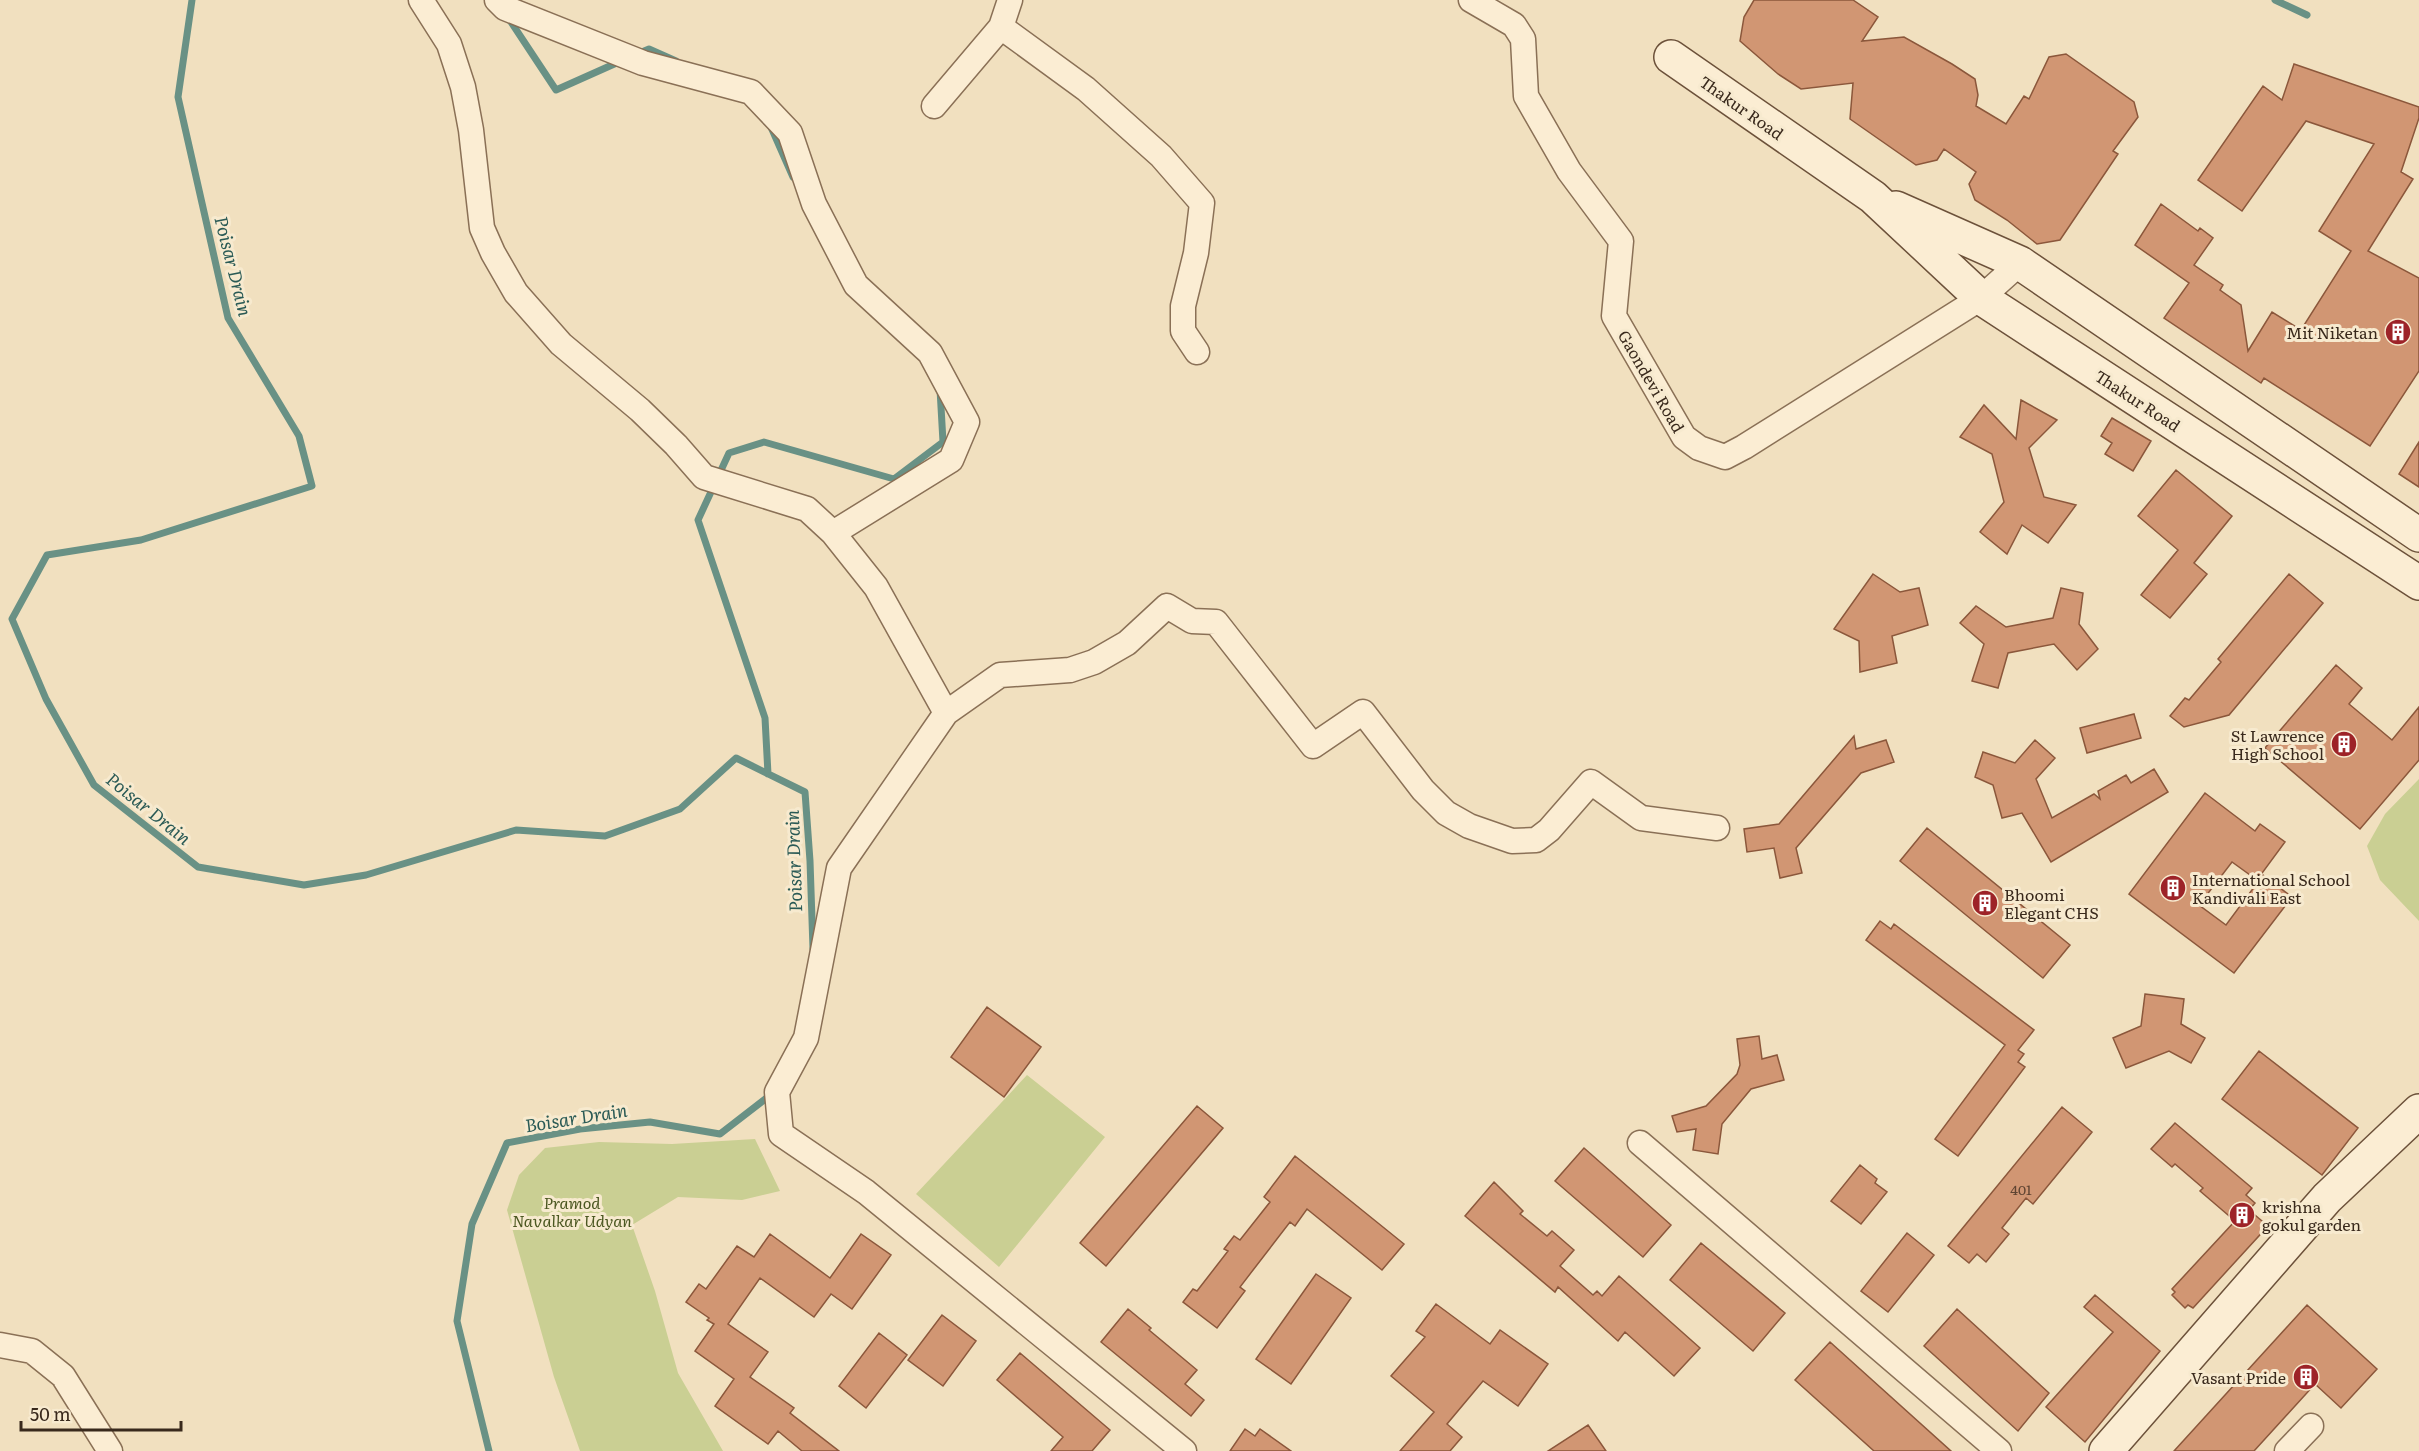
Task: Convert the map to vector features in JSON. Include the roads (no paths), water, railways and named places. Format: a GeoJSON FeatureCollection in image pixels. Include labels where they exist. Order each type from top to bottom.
{"type":"FeatureCollection","features":[{"type":"Feature","properties":{"kind":"street"},"geometry":{"type":"LineString","coordinates":[[421,0],[449,44],[464,87],[482,228],[493,253],[516,293],[561,344],[640,410],[676,445],[704,477],[807,509],[833,533],[876,587],[946,713]]}},
{"type":"Feature","properties":{"kind":"street"},"geometry":{"type":"LineString","coordinates":[[497,0],[505,8],[643,63],[751,92],[790,133],[814,204],[856,285],[930,353],[967,422],[951,460],[833,533]]}},
{"type":"Feature","properties":{"kind":"street"},"geometry":{"type":"LineString","coordinates":[[934,106],[1001,27],[1010,0]]}},
{"type":"Feature","properties":{"kind":"street","name":"Gaondevi Road"},"geometry":{"type":"LineString","coordinates":[[1471,0],[1514,25],[1523,39],[1526,96],[1569,171],[1621,241],[1614,316],[1684,438],[1699,448],[1725,457],[1744,447],[1981,298],[2020,263]]}},
{"type":"Feature","properties":{"kind":"street"},"geometry":{"type":"LineString","coordinates":[[1001,27],[1086,89],[1161,156],[1202,203],[1196,253],[1183,306],[1183,331],[1197,352]]}},
{"type":"Feature","properties":{"kind":"street","name":"Thakur Road"},"geometry":{"type":"LineString","coordinates":[[1671,57],[1873,197],[1981,298],[2419,584]]}},
{"type":"Feature","properties":{"kind":"street","name":"Thakur Road"},"geometry":{"type":"LineString","coordinates":[[1873,197],[2020,263],[2419,535]]}},
{"type":"Feature","properties":{"kind":"street"},"geometry":{"type":"LineString","coordinates":[[1184,1451],[866,1192],[781,1134],[777,1092],[806,1038],[839,868],[946,713],[1000,675],[1070,670],[1094,662],[1127,643],[1167,606],[1192,621],[1216,622],[1313,746],[1363,712],[1423,790],[1446,813],[1469,826],[1512,841],[1536,840],[1549,830],[1591,782],[1641,818],[1718,828]]}},
{"type":"Feature","properties":{"kind":"street"},"geometry":{"type":"LineString","coordinates":[[2106,1451],[2327,1198],[2419,1111]]}},
{"type":"Feature","properties":{"kind":"street"},"geometry":{"type":"LineString","coordinates":[[1640,1143],[2000,1451]]}},
{"type":"Feature","properties":{"kind":"street"},"geometry":{"type":"LineString","coordinates":[[0,1345],[32,1351],[63,1376],[110,1451]]}},
{"type":"Feature","properties":{"kind":"street"},"geometry":{"type":"LineString","coordinates":[[2286,1451],[2311,1426]]}},
{"type":"Feature","properties":{"kind":"waterway","name":"Poisar Drain"},"geometry":{"type":"LineString","coordinates":[[192,0],[178,97],[228,318],[299,436],[312,486],[141,540],[47,555],[12,619],[46,699],[94,785],[198,867],[304,885],[366,875],[516,830],[605,836],[680,809],[736,758],[805,792],[813,949]]}},
{"type":"Feature","properties":{"kind":"waterway"},"geometry":{"type":"LineString","coordinates":[[2275,0],[2307,15]]}},
{"type":"Feature","properties":{"kind":"waterway"},"geometry":{"type":"LineString","coordinates":[[507,16],[556,90],[621,61]]}},
{"type":"Feature","properties":{"kind":"waterway"},"geometry":{"type":"LineString","coordinates":[[637,54],[649,49],[676,61]]}},
{"type":"Feature","properties":{"kind":"waterway"},"geometry":{"type":"LineString","coordinates":[[771,127],[793,177]]}},
{"type":"Feature","properties":{"kind":"waterway"},"geometry":{"type":"LineString","coordinates":[[768,774],[765,718],[698,520],[729,453],[764,442],[894,479],[943,442],[940,389]]}},
{"type":"Feature","properties":{"kind":"waterway","name":"Boisar Drain"},"geometry":{"type":"LineString","coordinates":[[489,1451],[457,1321],[472,1224],[507,1143],[580,1129],[650,1122],[720,1134],[773,1093]]}},
{"type":"Feature","properties":{"kind":"place","name":"Mit Niketan"},"geometry":{"type":"Point","coordinates":[2398,332]}},
{"type":"Feature","properties":{"kind":"place","name":"St Lawrence High School"},"geometry":{"type":"Point","coordinates":[2344,744]}},
{"type":"Feature","properties":{"kind":"place","name":"International School Kandivali East"},"geometry":{"type":"Point","coordinates":[2173,888]}},
{"type":"Feature","properties":{"kind":"place","name":"Bhoomi Elegant CHS"},"geometry":{"type":"Point","coordinates":[1985,903]}},
{"type":"Feature","properties":{"kind":"place","name":"krishna gokul garden"},"geometry":{"type":"Point","coordinates":[2242,1215]}},
{"type":"Feature","properties":{"kind":"place","name":"Vasant Pride"},"geometry":{"type":"Point","coordinates":[2306,1377]}},
{"type":"Feature","properties":{"kind":"park label","name":"Pramod Navalkar Udyan"},"geometry":{"type":"Point","coordinates":[572,1211]}}]}
